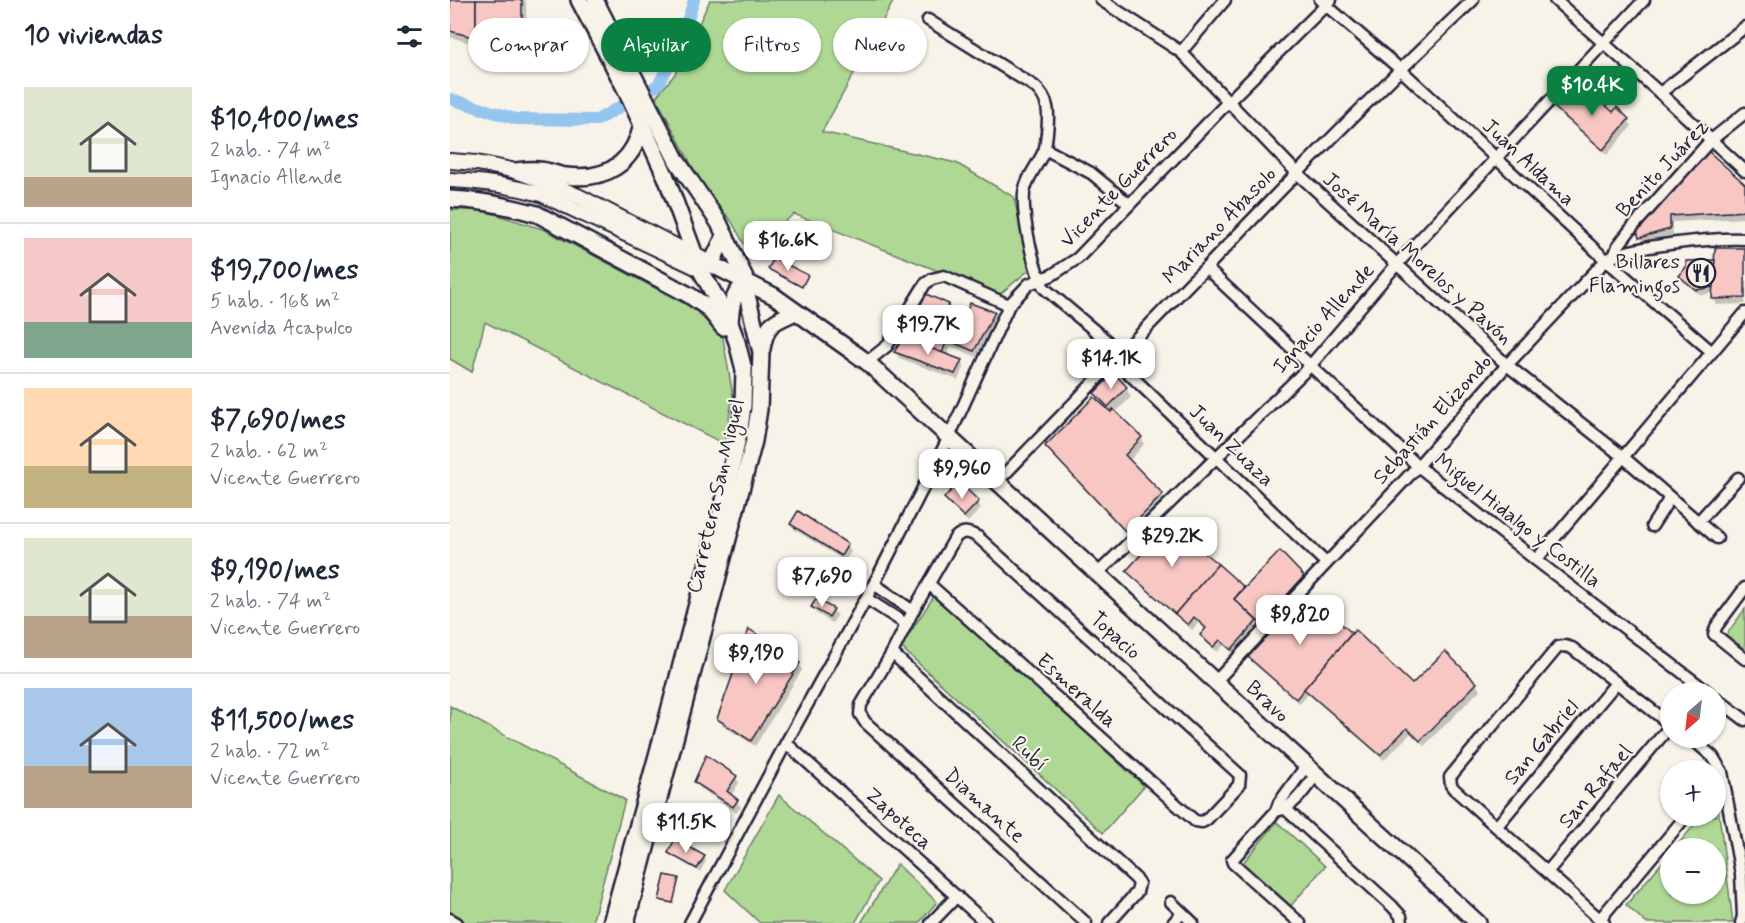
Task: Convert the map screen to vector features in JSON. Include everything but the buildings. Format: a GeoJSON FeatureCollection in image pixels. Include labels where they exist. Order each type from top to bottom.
{"type":"FeatureCollection","features":[{"type":"Feature","properties":{"kind":"main road","name":"Carretera San Miguel"},"geometry":{"type":"LineString","coordinates":[[579,0],[626,75]]}},
{"type":"Feature","properties":{"kind":"main road","name":"Carretera San Miguel"},"geometry":{"type":"LineString","coordinates":[[595,0],[701,263],[730,323],[744,370],[740,428],[726,493],[668,719],[611,923]]}},
{"type":"Feature","properties":{"kind":"main road","name":"Carretera San Miguel"},"geometry":{"type":"LineString","coordinates":[[626,923],[752,450],[759,409],[761,352],[734,253],[726,235],[677,161],[644,117]]}},
{"type":"Feature","properties":{"kind":"main road"},"geometry":{"type":"LineString","coordinates":[[516,171],[540,170],[565,176],[584,177],[600,174],[626,160],[638,141],[644,117]]}},
{"type":"Feature","properties":{"kind":"main road"},"geometry":{"type":"LineString","coordinates":[[450,199],[510,206],[537,214],[689,295],[708,308],[718,319],[744,370]]}},
{"type":"Feature","properties":{"kind":"main road"},"geometry":{"type":"LineString","coordinates":[[701,263],[714,258],[726,235]]}},
{"type":"Feature","properties":{"kind":"main road"},"geometry":{"type":"LineString","coordinates":[[734,253],[752,276],[795,314]]}},
{"type":"Feature","properties":{"kind":"main road"},"geometry":{"type":"LineString","coordinates":[[701,263],[744,289],[795,314]]}},
{"type":"Feature","properties":{"kind":"main road"},"geometry":{"type":"LineString","coordinates":[[744,289],[774,296]]}},
{"type":"Feature","properties":{"kind":"main road"},"geometry":{"type":"LineString","coordinates":[[730,323],[731,307],[744,289]]}},
{"type":"Feature","properties":{"kind":"main road"},"geometry":{"type":"LineString","coordinates":[[761,352],[765,331],[774,321],[795,314]]}},
{"type":"Feature","properties":{"kind":"main road","name":"Bravo"},"geometry":{"type":"LineString","coordinates":[[795,314],[844,344],[867,362],[1478,923]]}},
{"type":"Feature","properties":{"kind":"street","name":"José María Morelos y Pavón"},"geometry":{"type":"LineString","coordinates":[[1101,0],[1181,52],[1297,173],[1507,365],[1622,456],[1717,538]]}},
{"type":"Feature","properties":{"kind":"street"},"geometry":{"type":"LineString","coordinates":[[1181,52],[1225,0]]}},
{"type":"Feature","properties":{"kind":"street","name":"Mariano Abasolo"},"geometry":{"type":"LineString","coordinates":[[998,481],[1297,173],[1400,69],[1473,0]]}},
{"type":"Feature","properties":{"kind":"street"},"geometry":{"type":"LineString","coordinates":[[1554,0],[1745,171]]}},
{"type":"Feature","properties":{"kind":"street","name":"Ignacio Allende"},"geometry":{"type":"LineString","coordinates":[[1097,574],[1310,366],[1397,264],[1644,0]]}},
{"type":"Feature","properties":{"kind":"street","name":"Juan Aldama"},"geometry":{"type":"LineString","coordinates":[[1326,2],[1496,158],[1611,257],[1712,352]]}},
{"type":"Feature","properties":{"kind":"street","name":"Vicente Guerrero"},"geometry":{"type":"LineString","coordinates":[[690,923],[786,743],[867,599],[949,437],[1009,305],[1029,284],[1059,271],[1078,258],[1326,2]]}},
{"type":"Feature","properties":{"kind":"street"},"geometry":{"type":"LineString","coordinates":[[928,20],[1041,91],[1044,97],[1049,113],[1045,149],[1024,190],[1026,221],[1039,279]]}},
{"type":"Feature","properties":{"kind":"street"},"geometry":{"type":"LineString","coordinates":[[1660,93],[1745,27]]}},
{"type":"Feature","properties":{"kind":"street","name":"Benito Juárez"},"geometry":{"type":"LineString","coordinates":[[1611,257],[1630,230],[1710,141],[1745,113]]}},
{"type":"Feature","properties":{"kind":"street"},"geometry":{"type":"LineString","coordinates":[[1045,149],[1092,173],[1129,204]]}},
{"type":"Feature","properties":{"kind":"street"},"geometry":{"type":"LineString","coordinates":[[450,161],[477,163],[516,171],[580,197],[701,263]]}},
{"type":"Feature","properties":{"kind":"street"},"geometry":{"type":"LineString","coordinates":[[450,180],[475,180],[514,186],[541,194],[701,263]]}},
{"type":"Feature","properties":{"kind":"street"},"geometry":{"type":"LineString","coordinates":[[1611,257],[1695,241],[1745,238]]}},
{"type":"Feature","properties":{"kind":"street","name":"Sebastián Elizondo"},"geometry":{"type":"LineString","coordinates":[[1216,681],[1418,466],[1507,365],[1611,257]]}},
{"type":"Feature","properties":{"kind":"street","name":"Miguel Hidalgo y Costilla"},"geometry":{"type":"LineString","coordinates":[[1206,268],[1418,466],[1695,682]]}},
{"type":"Feature","properties":{"kind":"street"},"geometry":{"type":"LineString","coordinates":[[867,362],[887,346],[925,284],[932,279],[944,276],[1009,305]]}},
{"type":"Feature","properties":{"kind":"street","name":"Juan Zuaza"},"geometry":{"type":"LineString","coordinates":[[1039,279],[1044,288],[1107,341],[1122,367],[1326,563]]}},
{"type":"Feature","properties":{"kind":"street"},"geometry":{"type":"LineString","coordinates":[[1536,560],[1745,313]]}},
{"type":"Feature","properties":{"kind":"street"},"geometry":{"type":"LineString","coordinates":[[1698,522],[1738,478]]}},
{"type":"Feature","properties":{"kind":"street"},"geometry":{"type":"LineString","coordinates":[[1652,526],[1671,498]]}},
{"type":"Feature","properties":{"kind":"street","name":"Topacio"},"geometry":{"type":"LineString","coordinates":[[929,584],[960,533],[966,532],[978,537],[1237,771],[1241,778],[1236,789],[1206,820],[1199,823]]}},
{"type":"Feature","properties":{"kind":"street"},"geometry":{"type":"LineString","coordinates":[[874,584],[913,611]]}},
{"type":"Feature","properties":{"kind":"street"},"geometry":{"type":"LineString","coordinates":[[892,653],[929,584]]}},
{"type":"Feature","properties":{"kind":"street","name":"Esmeralda"},"geometry":{"type":"LineString","coordinates":[[929,584],[1190,818],[1199,823]]}},
{"type":"Feature","properties":{"kind":"street"},"geometry":{"type":"LineString","coordinates":[[1745,588],[1716,627],[1714,634],[1745,659]]}},
{"type":"Feature","properties":{"kind":"street"},"geometry":{"type":"LineString","coordinates":[[867,599],[906,624]]}},
{"type":"Feature","properties":{"kind":"street"},"geometry":{"type":"LineString","coordinates":[[1660,717],[1572,648],[1558,647],[1452,773],[1450,781],[1454,789],[1602,921],[1678,826]]}},
{"type":"Feature","properties":{"kind":"street","name":"Diamante"},"geometry":{"type":"LineString","coordinates":[[892,653],[861,705],[860,714],[865,722],[1086,923]]}},
{"type":"Feature","properties":{"kind":"street","name":"Rubí"},"geometry":{"type":"LineString","coordinates":[[892,653],[1136,879],[1139,884],[1137,892],[1109,923]]}},
{"type":"Feature","properties":{"kind":"street","name":"San Gabriel"},"geometry":{"type":"LineString","coordinates":[[1497,826],[1616,683]]}},
{"type":"Feature","properties":{"kind":"street"},"geometry":{"type":"LineString","coordinates":[[1726,706],[1745,720]]}},
{"type":"Feature","properties":{"kind":"street","name":"San Rafael"},"geometry":{"type":"LineString","coordinates":[[1548,871],[1660,738]]}},
{"type":"Feature","properties":{"kind":"street","name":"Zapoteca"},"geometry":{"type":"LineString","coordinates":[[786,743],[986,923]]}},
{"type":"Feature","properties":{"kind":"street"},"geometry":{"type":"LineString","coordinates":[[1703,748],[1714,760]]}},
{"type":"Feature","properties":{"kind":"street"},"geometry":{"type":"LineString","coordinates":[[1300,923],[1232,861],[1311,771]]}},
{"type":"Feature","properties":{"kind":"street"},"geometry":{"type":"LineString","coordinates":[[1726,801],[1742,859],[1743,916],[1741,923]]}},
{"type":"Feature","properties":{"kind":"street"},"geometry":{"type":"LineString","coordinates":[[1280,808],[1392,906],[1401,916],[1402,923]]}},
{"type":"Feature","properties":{"kind":"street"},"geometry":{"type":"LineString","coordinates":[[931,923],[957,896]]}},
{"type":"Feature","properties":{"kind":"street"},"geometry":{"type":"LineString","coordinates":[[1171,902],[1193,923]]}},
{"type":"Feature","properties":{"kind":"street"},"geometry":{"type":"LineString","coordinates":[[1173,923],[1182,913]]}},
{"type":"Feature","properties":{"kind":"street"},"geometry":{"type":"LineString","coordinates":[[450,919],[457,923]]}},
{"type":"Feature","properties":{"kind":"green space"},"geometry":{"type":"Polygon","coordinates":[[[710,0],[894,0],[884,18],[833,18],[833,72],[855,72],[822,132],[956,163],[1014,197],[1029,270],[999,295],[794,214],[748,251],[732,222],[702,185],[656,97],[676,72],[711,72],[711,18],[701,18],[710,0]]]}},
{"type":"Feature","properties":{"kind":"green space"},"geometry":{"type":"Polygon","coordinates":[[[450,210],[482,210],[545,230],[693,308],[723,338],[733,396],[724,444],[485,322],[472,372],[450,359],[450,210]]]}},
{"type":"Feature","properties":{"kind":"green space"},"geometry":{"type":"Polygon","coordinates":[[[934,596],[938,597],[1144,786],[1103,833],[903,649],[902,645],[934,596]]]}},
{"type":"Feature","properties":{"kind":"green space"},"geometry":{"type":"Polygon","coordinates":[[[1745,609],[1745,649],[1726,635],[1745,609]]]}},
{"type":"Feature","properties":{"kind":"green space"},"geometry":{"type":"Polygon","coordinates":[[[450,706],[625,800],[592,923],[467,923],[450,914],[450,706]]]}},
{"type":"Feature","properties":{"kind":"green space"},"geometry":{"type":"Polygon","coordinates":[[[779,795],[879,881],[855,923],[760,923],[725,890],[779,795]]]}},
{"type":"Feature","properties":{"kind":"green space"},"geometry":{"type":"Polygon","coordinates":[[[1277,822],[1325,866],[1289,908],[1242,864],[1277,822]]]}},
{"type":"Feature","properties":{"kind":"green space"},"geometry":{"type":"Polygon","coordinates":[[[1694,826],[1720,826],[1722,838],[1683,838],[1694,826]]]}},
{"type":"Feature","properties":{"kind":"green space"},"geometry":{"type":"Polygon","coordinates":[[[897,864],[937,902],[919,923],[861,923],[897,864]]]}},
{"type":"Feature","properties":{"kind":"green space"},"geometry":{"type":"Polygon","coordinates":[[[1660,865],[1660,904],[1726,904],[1726,869],[1733,923],[1646,923],[1626,905],[1660,865]]]}},
{"type":"Feature","properties":{"kind":"waterway"},"geometry":{"type":"LineString","coordinates":[[450,99],[516,119],[597,120],[658,85],[680,44],[694,0]]}},
{"type":"Feature","properties":{"kind":"place","name":"Billares Flamingos"},"geometry":{"type":"Point","coordinates":[1701,273]}}]}
